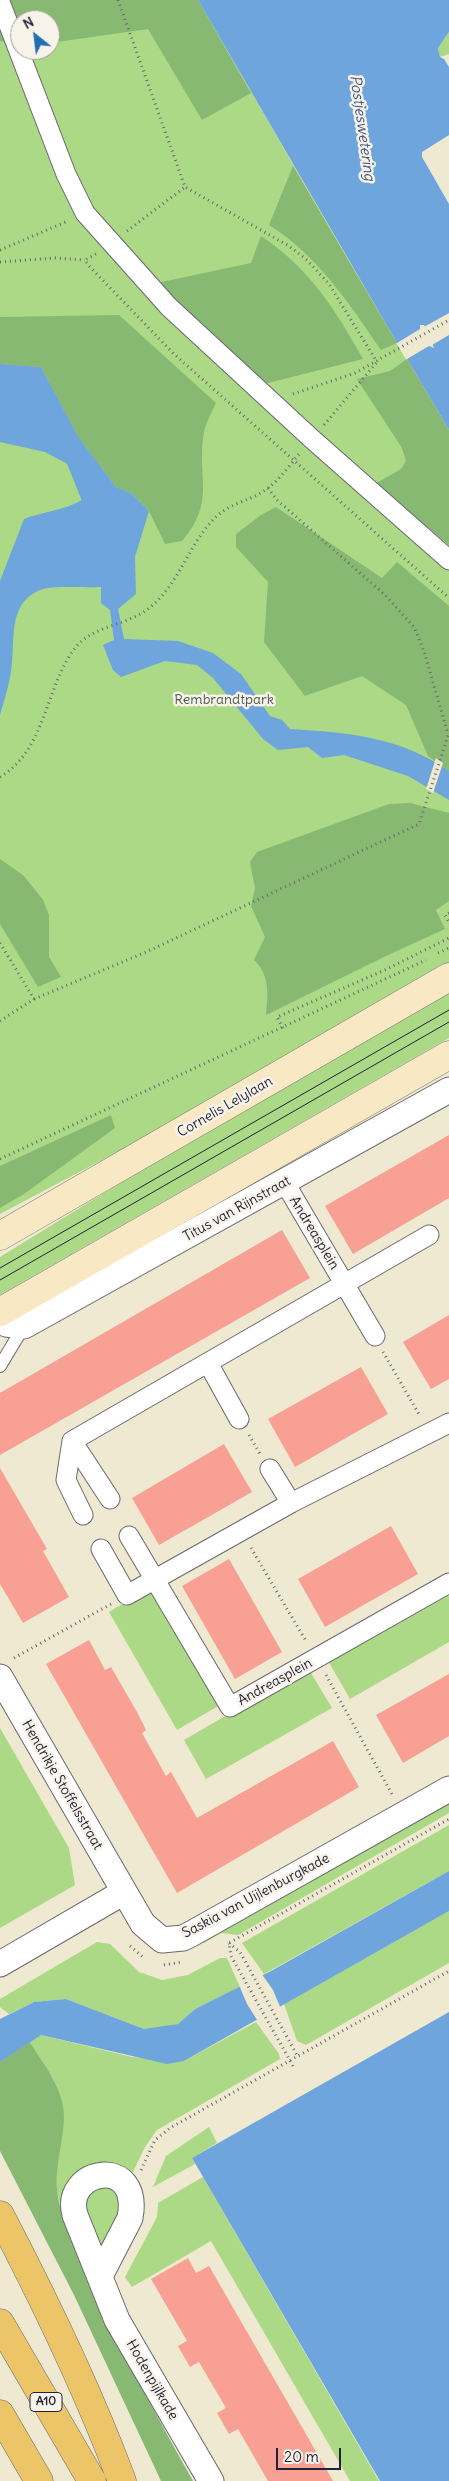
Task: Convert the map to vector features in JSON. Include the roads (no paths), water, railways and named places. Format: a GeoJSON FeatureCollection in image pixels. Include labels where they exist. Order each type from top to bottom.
{"type":"FeatureCollection","features":[{"type":"Feature","properties":{"kind":"highway"},"geometry":{"type":"LineString","coordinates":[[0,2215],[72,2362],[106,2437],[122,2481]]}},
{"type":"Feature","properties":{"kind":"highway","name":"A10"},"geometry":{"type":"LineString","coordinates":[[0,2323],[92,2481]]}},
{"type":"Feature","properties":{"kind":"highway"},"geometry":{"type":"LineString","coordinates":[[0,2414],[39,2481]]}},
{"type":"Feature","properties":{"kind":"main road","name":"Cornelis Lelylaan"},"geometry":{"type":"LineString","coordinates":[[0,1236],[449,977]]}},
{"type":"Feature","properties":{"kind":"main road"},"geometry":{"type":"LineString","coordinates":[[0,1312],[449,1055]]}},
{"type":"Feature","properties":{"kind":"street"},"geometry":{"type":"LineString","coordinates":[[0,2],[66,174],[85,213],[110,244],[169,307],[312,439],[449,560]]}},
{"type":"Feature","properties":{"kind":"street","name":"Titus van Rijnstraat"},"geometry":{"type":"LineString","coordinates":[[24,1326],[285,1183],[449,1090]]}},
{"type":"Feature","properties":{"kind":"street","name":"Andreasplein"},"geometry":{"type":"LineString","coordinates":[[285,1183],[375,1336]]}},
{"type":"Feature","properties":{"kind":"street","name":"Andreasplein"},"geometry":{"type":"LineString","coordinates":[[72,1441],[429,1235]]}},
{"type":"Feature","properties":{"kind":"street"},"geometry":{"type":"LineString","coordinates":[[0,1320],[6,1324],[24,1326]]}},
{"type":"Feature","properties":{"kind":"street"},"geometry":{"type":"LineString","coordinates":[[208,1363],[239,1419]]}},
{"type":"Feature","properties":{"kind":"street"},"geometry":{"type":"LineString","coordinates":[[102,1549],[127,1595],[291,1503],[449,1424]]}},
{"type":"Feature","properties":{"kind":"street"},"geometry":{"type":"LineString","coordinates":[[72,1441],[110,1499]]}},
{"type":"Feature","properties":{"kind":"street"},"geometry":{"type":"LineString","coordinates":[[72,1441],[66,1480],[82,1515]]}},
{"type":"Feature","properties":{"kind":"street"},"geometry":{"type":"LineString","coordinates":[[270,1469],[291,1503]]}},
{"type":"Feature","properties":{"kind":"street","name":"Andreasplein"},"geometry":{"type":"LineString","coordinates":[[129,1536],[230,1708],[449,1583]]}},
{"type":"Feature","properties":{"kind":"street","name":"Hendrikje Stoffelsstraat"},"geometry":{"type":"LineString","coordinates":[[4,1669],[8,1705],[124,1892]]}},
{"type":"Feature","properties":{"kind":"street","name":"Saskia van Uijlenburgkade"},"geometry":{"type":"LineString","coordinates":[[124,1892],[143,1924],[162,1940],[183,1938],[449,1789]]}},
{"type":"Feature","properties":{"kind":"street"},"geometry":{"type":"LineString","coordinates":[[0,1964],[124,1892]]}},
{"type":"Feature","properties":{"kind":"street","name":"Hodenpijlkade"},"geometry":{"type":"LineString","coordinates":[[100,2276],[130,2218],[132,2207],[130,2193],[122,2180],[111,2174],[96,2175],[76,2191],[72,2205],[74,2215],[117,2320],[211,2481]]}},
{"type":"Feature","properties":{"kind":"lane"},"geometry":{"type":"LineString","coordinates":[[0,1366],[24,1326]]}},
{"type":"Feature","properties":{"kind":"water","name":"Postjeswetering"},"geometry":{"type":"Polygon","coordinates":[[[198,0],[449,0],[449,32],[438,48],[440,57],[444,59],[449,67],[449,135],[422,152],[422,157],[449,204],[449,430],[407,359],[429,346],[434,348],[424,325],[420,325],[420,329],[397,343],[198,0]]]}},
{"type":"Feature","properties":{"kind":"water"},"geometry":{"type":"Polygon","coordinates":[[[0,364],[41,367],[79,438],[116,487],[131,493],[149,511],[135,557],[136,594],[118,609],[124,639],[178,641],[213,653],[241,674],[270,716],[282,720],[290,729],[333,732],[373,738],[411,750],[430,759],[449,771],[449,800],[408,776],[344,755],[322,758],[308,747],[278,750],[263,739],[213,678],[197,665],[165,661],[121,677],[113,670],[103,645],[114,640],[110,610],[101,603],[101,587],[45,588],[29,596],[22,604],[17,614],[13,636],[10,677],[0,715],[0,581],[24,519],[79,502],[93,488],[94,478],[45,452],[0,442],[0,364]]]}},
{"type":"Feature","properties":{"kind":"water"},"geometry":{"type":"Polygon","coordinates":[[[449,1871],[449,1911],[184,2061],[167,2064],[41,2035],[0,2062],[0,2019],[34,2002],[66,1999],[144,2029],[178,2024],[195,2009],[271,1971],[449,1871]]]}},
{"type":"Feature","properties":{"kind":"water"},"geometry":{"type":"Polygon","coordinates":[[[449,2012],[449,2481],[380,2481],[192,2158],[449,2012]]]}},
{"type":"Feature","properties":{"kind":"waterway"},"geometry":{"type":"LineString","coordinates":[[71,444],[97,509],[100,524]]}},
{"type":"Feature","properties":{"kind":"tram line"},"geometry":{"type":"LineString","coordinates":[[0,1268],[449,1010]]}},
{"type":"Feature","properties":{"kind":"tram line"},"geometry":{"type":"LineString","coordinates":[[0,1280],[449,1022]]}},
{"type":"Feature","properties":{"kind":"park label","name":"Rembrandtpark"},"geometry":{"type":"Point","coordinates":[224,700]}}]}
